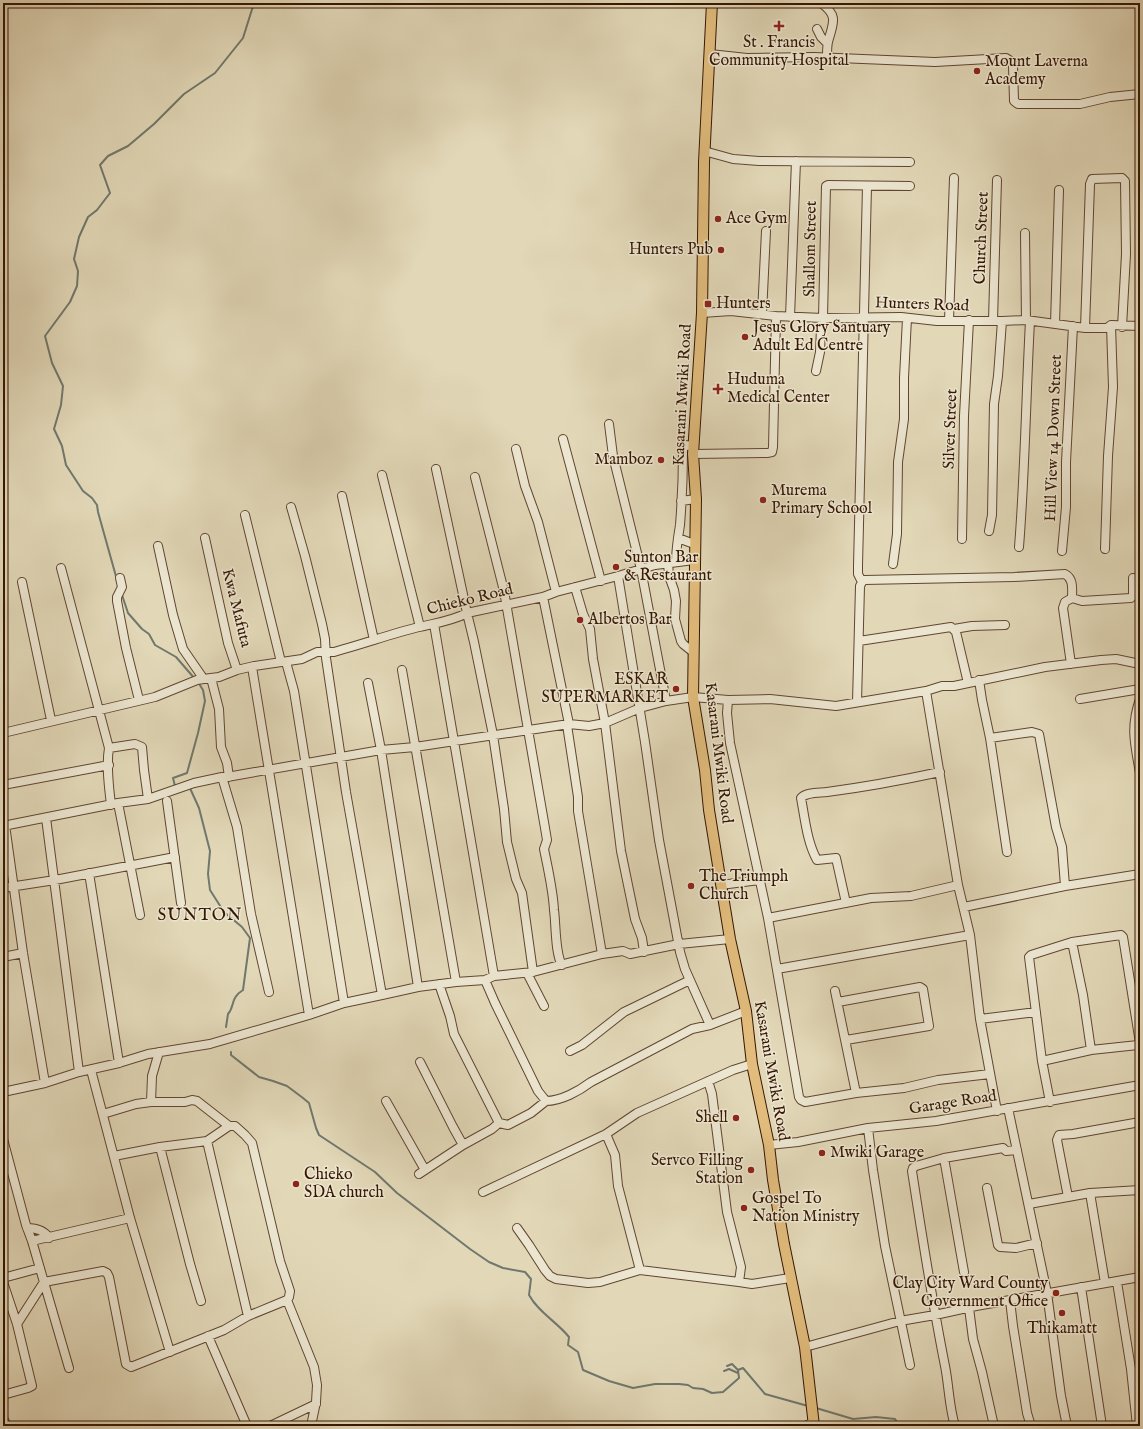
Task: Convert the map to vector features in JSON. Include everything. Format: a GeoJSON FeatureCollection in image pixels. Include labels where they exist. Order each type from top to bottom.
{"type":"FeatureCollection","features":[{"type":"Feature","properties":{"kind":"main road","name":"Kasarani Mwiki Road"},"geometry":{"type":"LineString","coordinates":[[712,3],[704,151],[702,313],[693,450],[696,499],[694,544],[693,697],[705,770],[709,810],[730,939],[746,1011],[752,1064],[769,1145],[773,1180],[790,1278],[805,1347],[812,1407],[811,1425]]}},
{"type":"Feature","properties":{"kind":"street"},"geometry":{"type":"LineString","coordinates":[[821,3],[829,8],[833,16],[827,58]]}},
{"type":"Feature","properties":{"kind":"street"},"geometry":{"type":"LineString","coordinates":[[817,29],[821,37],[828,43]]}},
{"type":"Feature","properties":{"kind":"street"},"geometry":{"type":"LineString","coordinates":[[710,54],[747,58],[827,58],[935,62],[1006,58],[1012,62],[1014,101],[1018,104],[1080,104],[1110,97],[1140,94]]}},
{"type":"Feature","properties":{"kind":"street"},"geometry":{"type":"LineString","coordinates":[[704,151],[733,159],[759,161],[910,162]]}},
{"type":"Feature","properties":{"kind":"street"},"geometry":{"type":"LineString","coordinates":[[790,317],[796,161]]}},
{"type":"Feature","properties":{"kind":"street"},"geometry":{"type":"LineString","coordinates":[[949,321],[954,178]]}},
{"type":"Feature","properties":{"kind":"street"},"geometry":{"type":"LineString","coordinates":[[1085,328],[1090,181],[1092,179],[1122,178],[1125,181],[1126,254],[1122,326]]}},
{"type":"Feature","properties":{"kind":"street","name":"Church Street"},"geometry":{"type":"LineString","coordinates":[[989,530],[992,515],[994,404],[998,376],[997,180]]}},
{"type":"Feature","properties":{"kind":"street","name":"Shallom Street"},"geometry":{"type":"LineString","coordinates":[[816,371],[820,352],[823,318],[826,188],[828,185],[910,186]]}},
{"type":"Feature","properties":{"kind":"street"},"geometry":{"type":"LineString","coordinates":[[857,702],[860,586],[862,582],[858,574],[858,566],[867,186]]}},
{"type":"Feature","properties":{"kind":"street"},"geometry":{"type":"LineString","coordinates":[[1055,324],[1058,190]]}},
{"type":"Feature","properties":{"kind":"street"},"geometry":{"type":"LineString","coordinates":[[762,314],[766,231]]}},
{"type":"Feature","properties":{"kind":"street"},"geometry":{"type":"LineString","coordinates":[[1019,547],[1026,448],[1028,321],[1025,233]]}},
{"type":"Feature","properties":{"kind":"street","name":"Hunters Road"},"geometry":{"type":"LineString","coordinates":[[702,313],[731,311],[790,317],[907,318],[949,321],[1028,321],[1085,328],[1140,326]]}},
{"type":"Feature","properties":{"kind":"street"},"geometry":{"type":"LineString","coordinates":[[693,652],[681,641],[675,620],[676,601],[674,590],[669,576],[678,538],[683,446],[693,450],[772,452],[776,316]]}},
{"type":"Feature","properties":{"kind":"street"},"geometry":{"type":"LineString","coordinates":[[893,564],[896,534],[898,462],[904,419],[904,378],[907,318]]}},
{"type":"Feature","properties":{"kind":"street","name":"Silver Street"},"geometry":{"type":"LineString","coordinates":[[962,539],[964,416],[969,320]]}},
{"type":"Feature","properties":{"kind":"street","name":"Hill View 14 Down Street"},"geometry":{"type":"LineString","coordinates":[[1062,551],[1066,507],[1066,462],[1073,326]]}},
{"type":"Feature","properties":{"kind":"street"},"geometry":{"type":"LineString","coordinates":[[1105,549],[1108,449],[1113,387],[1111,326]]}},
{"type":"Feature","properties":{"kind":"street"},"geometry":{"type":"LineString","coordinates":[[609,424],[612,456],[641,569],[666,701]]}},
{"type":"Feature","properties":{"kind":"street"},"geometry":{"type":"LineString","coordinates":[[563,439],[601,581]]}},
{"type":"Feature","properties":{"kind":"street"},"geometry":{"type":"LineString","coordinates":[[516,449],[525,486],[538,522],[556,592]]}},
{"type":"Feature","properties":{"kind":"street"},"geometry":{"type":"LineString","coordinates":[[436,469],[493,735],[504,809],[507,842],[516,879],[522,893],[530,972],[544,1006]]}},
{"type":"Feature","properties":{"kind":"street"},"geometry":{"type":"LineString","coordinates":[[382,475],[420,627]]}},
{"type":"Feature","properties":{"kind":"street"},"geometry":{"type":"LineString","coordinates":[[475,477],[504,591],[529,730],[546,828],[547,840],[544,849],[554,910],[557,948],[562,965]]}},
{"type":"Feature","properties":{"kind":"street"},"geometry":{"type":"LineString","coordinates":[[682,485],[695,485]]}},
{"type":"Feature","properties":{"kind":"street"},"geometry":{"type":"LineString","coordinates":[[342,496],[374,640]]}},
{"type":"Feature","properties":{"kind":"street"},"geometry":{"type":"LineString","coordinates":[[681,501],[696,499]]}},
{"type":"Feature","properties":{"kind":"street"},"geometry":{"type":"LineString","coordinates":[[291,507],[322,624],[346,792],[382,995]]}},
{"type":"Feature","properties":{"kind":"street"},"geometry":{"type":"LineString","coordinates":[[245,515],[284,662],[294,691],[344,1003]]}},
{"type":"Feature","properties":{"kind":"street","name":"Kwa Mafuta"},"geometry":{"type":"LineString","coordinates":[[205,538],[228,642],[237,670],[252,667]]}},
{"type":"Feature","properties":{"kind":"street"},"geometry":{"type":"LineString","coordinates":[[678,538],[694,544]]}},
{"type":"Feature","properties":{"kind":"street"},"geometry":{"type":"LineString","coordinates":[[158,546],[173,615],[183,649],[219,709],[221,748],[228,769],[225,777],[237,827],[251,914],[269,992]]}},
{"type":"Feature","properties":{"kind":"street","name":"Chieko Road"},"geometry":{"type":"LineString","coordinates":[[252,667],[302,659],[317,652],[334,652],[420,627],[458,618],[467,613],[543,597],[556,592],[601,581],[655,565],[694,560]]}},
{"type":"Feature","properties":{"kind":"street"},"geometry":{"type":"LineString","coordinates":[[61,568],[109,748],[108,765],[115,804],[130,865],[140,915]]}},
{"type":"Feature","properties":{"kind":"street"},"geometry":{"type":"LineString","coordinates":[[862,582],[864,580],[1014,577],[1066,574],[1071,579],[1072,598]]}},
{"type":"Feature","properties":{"kind":"street"},"geometry":{"type":"LineString","coordinates":[[618,576],[640,708],[658,840],[684,969],[710,1025]]}},
{"type":"Feature","properties":{"kind":"street"},"geometry":{"type":"LineString","coordinates":[[120,578],[122,587],[117,601],[126,648],[139,700]]}},
{"type":"Feature","properties":{"kind":"street"},"geometry":{"type":"LineString","coordinates":[[1071,664],[1063,608],[1064,602],[1072,598],[1082,601],[1131,598],[1133,595],[1132,578]]}},
{"type":"Feature","properties":{"kind":"street"},"geometry":{"type":"LineString","coordinates":[[22,582],[51,720]]}},
{"type":"Feature","properties":{"kind":"street"},"geometry":{"type":"LineString","coordinates":[[576,587],[590,629],[593,659],[605,723],[621,851],[634,919],[642,938],[644,952]]}},
{"type":"Feature","properties":{"kind":"street"},"geometry":{"type":"LineString","coordinates":[[543,597],[568,725],[578,797],[578,811],[602,954]]}},
{"type":"Feature","properties":{"kind":"street"},"geometry":{"type":"LineString","coordinates":[[434,624],[494,976]]}},
{"type":"Feature","properties":{"kind":"street"},"geometry":{"type":"LineString","coordinates":[[859,641],[951,627],[954,629],[972,626],[1005,625]]}},
{"type":"Feature","properties":{"kind":"street"},"geometry":{"type":"LineString","coordinates":[[954,629],[968,683]]}},
{"type":"Feature","properties":{"kind":"street"},"geometry":{"type":"LineString","coordinates":[[44,1083],[4,825],[148,799],[194,783],[380,750],[415,747],[454,740],[568,725],[589,726],[605,723],[640,708],[666,701],[693,697],[728,700],[770,699],[836,706],[926,691],[942,686],[954,686],[1046,667],[1116,659],[1140,664]]}},
{"type":"Feature","properties":{"kind":"street"},"geometry":{"type":"LineString","coordinates":[[252,667],[309,1015]]}},
{"type":"Feature","properties":{"kind":"street"},"geometry":{"type":"LineString","coordinates":[[3,732],[155,697],[202,679],[219,677],[237,670]]}},
{"type":"Feature","properties":{"kind":"street"},"geometry":{"type":"LineString","coordinates":[[402,670],[456,982]]}},
{"type":"Feature","properties":{"kind":"street"},"geometry":{"type":"LineString","coordinates":[[979,680],[990,738],[1007,852]]}},
{"type":"Feature","properties":{"kind":"street"},"geometry":{"type":"LineString","coordinates":[[368,683],[418,987]]}},
{"type":"Feature","properties":{"kind":"street"},"geometry":{"type":"LineString","coordinates":[[1080,699],[1140,689]]}},
{"type":"Feature","properties":{"kind":"street"},"geometry":{"type":"LineString","coordinates":[[926,691],[958,885],[970,936],[980,1019],[997,1111]]}},
{"type":"Feature","properties":{"kind":"street"},"geometry":{"type":"LineString","coordinates":[[1140,699],[1134,725],[1134,738],[1140,773]]}},
{"type":"Feature","properties":{"kind":"street"},"geometry":{"type":"LineString","coordinates":[[728,700],[727,713],[730,743],[744,800],[759,880],[768,918],[799,1097],[801,1100],[805,1102],[856,1093],[904,1088],[938,1080],[990,1074]]}},
{"type":"Feature","properties":{"kind":"street"},"geometry":{"type":"LineString","coordinates":[[990,738],[1032,732],[1038,734],[1056,827],[1062,847],[1065,886]]}},
{"type":"Feature","properties":{"kind":"street"},"geometry":{"type":"LineString","coordinates":[[109,748],[135,744],[142,747],[148,799]]}},
{"type":"Feature","properties":{"kind":"street"},"geometry":{"type":"LineString","coordinates":[[3,785],[108,765]]}},
{"type":"Feature","properties":{"kind":"street"},"geometry":{"type":"LineString","coordinates":[[846,903],[836,858],[817,860],[814,854],[810,844],[801,798],[804,795],[863,787],[940,772]]}},
{"type":"Feature","properties":{"kind":"street"},"geometry":{"type":"LineString","coordinates":[[167,801],[181,903]]}},
{"type":"Feature","properties":{"kind":"street"},"geometry":{"type":"LineString","coordinates":[[46,818],[79,1072]]}},
{"type":"Feature","properties":{"kind":"street"},"geometry":{"type":"LineString","coordinates":[[3,888],[55,880],[175,857]]}},
{"type":"Feature","properties":{"kind":"street"},"geometry":{"type":"LineString","coordinates":[[90,873],[119,1063]]}},
{"type":"Feature","properties":{"kind":"street"},"geometry":{"type":"LineString","coordinates":[[964,907],[1065,886],[1140,874]]}},
{"type":"Feature","properties":{"kind":"street"},"geometry":{"type":"LineString","coordinates":[[721,886],[759,880]]}},
{"type":"Feature","properties":{"kind":"street"},"geometry":{"type":"LineString","coordinates":[[768,918],[878,898],[910,896],[958,885]]}},
{"type":"Feature","properties":{"kind":"street"},"geometry":{"type":"LineString","coordinates":[[1042,1061],[1091,1050],[1138,1045],[1140,1043],[1123,937],[1121,935],[1072,942],[1033,954],[1030,957],[1042,1061],[1050,1102]]}},
{"type":"Feature","properties":{"kind":"street"},"geometry":{"type":"LineString","coordinates":[[777,969],[970,936]]}},
{"type":"Feature","properties":{"kind":"street"},"geometry":{"type":"LineString","coordinates":[[3,1092],[44,1083],[79,1072],[158,1052],[210,1044],[309,1015],[344,1003],[418,987],[485,980],[494,976],[530,972],[602,954],[623,951],[630,954],[679,944],[730,939]]}},
{"type":"Feature","properties":{"kind":"street"},"geometry":{"type":"LineString","coordinates":[[1072,942],[1084,1002],[1091,1050]]}},
{"type":"Feature","properties":{"kind":"street"},"geometry":{"type":"LineString","coordinates":[[3,956],[23,953]]}},
{"type":"Feature","properties":{"kind":"street"},"geometry":{"type":"LineString","coordinates":[[485,980],[538,1092],[546,1100],[554,1101],[582,1088],[692,1029],[710,1025],[746,1011]]}},
{"type":"Feature","properties":{"kind":"street"},"geometry":{"type":"LineString","coordinates":[[570,1051],[582,1045],[624,1012],[690,980]]}},
{"type":"Feature","properties":{"kind":"street"},"geometry":{"type":"LineString","coordinates":[[439,984],[454,1034],[499,1123]]}},
{"type":"Feature","properties":{"kind":"street"},"geometry":{"type":"LineString","coordinates":[[838,1002],[920,987],[924,989],[929,1026],[846,1040]]}},
{"type":"Feature","properties":{"kind":"street"},"geometry":{"type":"LineString","coordinates":[[835,991],[856,1093]]}},
{"type":"Feature","properties":{"kind":"street"},"geometry":{"type":"LineString","coordinates":[[980,1019],[1036,1012]]}},
{"type":"Feature","properties":{"kind":"street"},"geometry":{"type":"LineString","coordinates":[[151,1102],[152,1076],[158,1052]]}},
{"type":"Feature","properties":{"kind":"street"},"geometry":{"type":"LineString","coordinates":[[420,1062],[463,1145]]}},
{"type":"Feature","properties":{"kind":"street"},"geometry":{"type":"LineString","coordinates":[[483,1192],[606,1134],[637,1113],[733,1070],[752,1064]]}},
{"type":"Feature","properties":{"kind":"street"},"geometry":{"type":"LineString","coordinates":[[91,1070],[130,1218],[170,1352]]}},
{"type":"Feature","properties":{"kind":"street"},"geometry":{"type":"LineString","coordinates":[[708,1081],[712,1094],[727,1212],[741,1267],[739,1282]]}},
{"type":"Feature","properties":{"kind":"street","name":"Garage Road"},"geometry":{"type":"LineString","coordinates":[[769,1145],[798,1142],[868,1128],[936,1121],[1140,1085]]}},
{"type":"Feature","properties":{"kind":"street"},"geometry":{"type":"LineString","coordinates":[[17,1324],[44,1282],[103,1271],[107,1273],[109,1277],[126,1364],[132,1367],[224,1330],[248,1316],[287,1300],[289,1297],[290,1291],[280,1262],[252,1143],[245,1135],[234,1126],[229,1126],[195,1100],[136,1104],[103,1114]]}},
{"type":"Feature","properties":{"kind":"street"},"geometry":{"type":"LineString","coordinates":[[499,1123],[508,1125],[531,1113],[546,1100]]}},
{"type":"Feature","properties":{"kind":"street"},"geometry":{"type":"LineString","coordinates":[[386,1101],[422,1172],[463,1145],[492,1129],[499,1123]]}},
{"type":"Feature","properties":{"kind":"street"},"geometry":{"type":"LineString","coordinates":[[1008,1108],[1047,1293],[1061,1396],[1067,1426]]}},
{"type":"Feature","properties":{"kind":"street"},"geometry":{"type":"LineString","coordinates":[[1068,1197],[1057,1140],[1059,1134],[1073,1134],[1140,1122]]}},
{"type":"Feature","properties":{"kind":"street"},"geometry":{"type":"LineString","coordinates":[[114,1156],[160,1147],[207,1141],[229,1126]]}},
{"type":"Feature","properties":{"kind":"street"},"geometry":{"type":"LineString","coordinates":[[868,1128],[885,1246],[910,1366]]}},
{"type":"Feature","properties":{"kind":"street"},"geometry":{"type":"LineString","coordinates":[[606,1134],[615,1155],[618,1186],[640,1270]]}},
{"type":"Feature","properties":{"kind":"street"},"geometry":{"type":"LineString","coordinates":[[3,1139],[27,1228],[69,1368]]}},
{"type":"Feature","properties":{"kind":"street"},"geometry":{"type":"LineString","coordinates":[[207,1141],[248,1316]]}},
{"type":"Feature","properties":{"kind":"street"},"geometry":{"type":"LineString","coordinates":[[160,1147],[201,1301]]}},
{"type":"Feature","properties":{"kind":"street"},"geometry":{"type":"LineString","coordinates":[[955,1426],[951,1415],[945,1369],[912,1171],[916,1166],[944,1158],[1003,1148],[1006,1151],[1016,1150]]}},
{"type":"Feature","properties":{"kind":"street"},"geometry":{"type":"LineString","coordinates":[[944,1158],[964,1272]]}},
{"type":"Feature","properties":{"kind":"street"},"geometry":{"type":"LineString","coordinates":[[987,1188],[998,1246],[1016,1248],[1037,1243]]}},
{"type":"Feature","properties":{"kind":"street"},"geometry":{"type":"LineString","coordinates":[[1029,1204],[1090,1193],[1140,1190]]}},
{"type":"Feature","properties":{"kind":"street"},"geometry":{"type":"LineString","coordinates":[[1090,1193],[1105,1283]]}},
{"type":"Feature","properties":{"kind":"street"},"geometry":{"type":"LineString","coordinates":[[32,1241],[130,1218]]}},
{"type":"Feature","properties":{"kind":"street"},"geometry":{"type":"LineString","coordinates":[[27,1228],[40,1230],[49,1238]]}},
{"type":"Feature","properties":{"kind":"street"},"geometry":{"type":"LineString","coordinates":[[517,1228],[530,1245],[545,1270],[550,1276],[556,1279],[588,1283],[600,1282],[640,1270],[752,1284],[790,1278]]}},
{"type":"Feature","properties":{"kind":"street"},"geometry":{"type":"LineString","coordinates":[[3,1278],[40,1268]]}},
{"type":"Feature","properties":{"kind":"street"},"geometry":{"type":"LineString","coordinates":[[805,1347],[900,1321],[935,1316],[1010,1300],[1140,1277]]}},
{"type":"Feature","properties":{"kind":"street"},"geometry":{"type":"LineString","coordinates":[[3,1282],[17,1324],[32,1386],[3,1395]]}},
{"type":"Feature","properties":{"kind":"street"},"geometry":{"type":"LineString","coordinates":[[1117,1282],[1131,1369],[1137,1426]]}},
{"type":"Feature","properties":{"kind":"street"},"geometry":{"type":"LineString","coordinates":[[1081,1287],[1102,1426]]}},
{"type":"Feature","properties":{"kind":"street"},"geometry":{"type":"LineString","coordinates":[[287,1300],[314,1367],[316,1404],[311,1426]]}},
{"type":"Feature","properties":{"kind":"street"},"geometry":{"type":"LineString","coordinates":[[1010,1300],[1026,1405],[1031,1426]]}},
{"type":"Feature","properties":{"kind":"street"},"geometry":{"type":"LineString","coordinates":[[969,1308],[973,1339],[994,1426]]}},
{"type":"Feature","properties":{"kind":"street"},"geometry":{"type":"LineString","coordinates":[[208,1336],[247,1426]]}},
{"type":"Feature","properties":{"kind":"street"},"geometry":{"type":"LineString","coordinates":[[270,1426],[316,1404]]}},
{"type":"Feature","properties":{"kind":"street"},"geometry":{"type":"LineString","coordinates":[[3,1418],[7,1426]]}},
{"type":"Feature","properties":{"kind":"waterway"},"geometry":{"type":"LineString","coordinates":[[117,580],[97,505],[92,498],[83,491],[66,465],[62,446],[54,429],[61,405],[63,386],[52,363],[45,336],[70,302],[77,286],[78,271],[74,259],[79,237],[88,217],[97,210],[110,193],[100,165],[108,156],[128,146],[154,124],[184,94],[215,73],[243,38],[254,3]]}},
{"type":"Feature","properties":{"kind":"waterway"},"geometry":{"type":"LineString","coordinates":[[122,595],[128,613],[142,629],[149,634],[155,645],[176,657],[195,679]]}},
{"type":"Feature","properties":{"kind":"waterway"},"geometry":{"type":"LineString","coordinates":[[176,786],[173,778],[187,773],[205,701],[203,690],[198,682]]}},
{"type":"Feature","properties":{"kind":"waterway"},"geometry":{"type":"LineString","coordinates":[[189,786],[199,808],[210,851],[208,874],[210,890],[224,912],[242,927],[250,938],[243,990],[234,999],[228,1014],[226,1027]]}},
{"type":"Feature","properties":{"kind":"waterway"},"geometry":{"type":"LineString","coordinates":[[231,1052],[231,1055],[259,1077],[287,1086],[303,1098],[309,1103],[319,1135],[375,1172],[397,1193],[470,1249],[489,1262],[503,1268],[525,1272],[531,1279],[529,1295],[538,1307],[569,1337],[568,1345],[578,1352],[583,1370],[609,1381],[633,1388],[655,1384],[679,1384],[703,1389],[712,1393],[723,1392],[739,1378],[738,1370],[743,1368],[765,1394],[808,1406]]}},
{"type":"Feature","properties":{"kind":"waterway"},"geometry":{"type":"LineString","coordinates":[[727,1366],[732,1364],[738,1370]]}},
{"type":"Feature","properties":{"kind":"waterway"},"geometry":{"type":"LineString","coordinates":[[724,1371],[729,1369],[738,1373]]}},
{"type":"Feature","properties":{"kind":"waterway"},"geometry":{"type":"LineString","coordinates":[[816,1408],[853,1419],[876,1417],[895,1419],[900,1426]]}},
{"type":"Feature","properties":{"kind":"place","name":"St . Francis Community Hospital"},"geometry":{"type":"Point","coordinates":[779,26]}},
{"type":"Feature","properties":{"kind":"place","name":"Mount Laverna Academy"},"geometry":{"type":"Point","coordinates":[977,71]}},
{"type":"Feature","properties":{"kind":"place","name":"Ace Gym"},"geometry":{"type":"Point","coordinates":[718,219]}},
{"type":"Feature","properties":{"kind":"place","name":"Hunters Pub"},"geometry":{"type":"Point","coordinates":[721,250]}},
{"type":"Feature","properties":{"kind":"place","name":"Hunters"},"geometry":{"type":"Point","coordinates":[708,304]}},
{"type":"Feature","properties":{"kind":"place","name":"Jesus Glory Santuary Adult Ed Centre"},"geometry":{"type":"Point","coordinates":[745,337]}},
{"type":"Feature","properties":{"kind":"place","name":"Huduma Medical Center"},"geometry":{"type":"Point","coordinates":[718,389]}},
{"type":"Feature","properties":{"kind":"place","name":"Mamboz"},"geometry":{"type":"Point","coordinates":[661,460]}},
{"type":"Feature","properties":{"kind":"place","name":"Murema Primary School"},"geometry":{"type":"Point","coordinates":[763,500]}},
{"type":"Feature","properties":{"kind":"place","name":"Sunton Bar & Restaurant"},"geometry":{"type":"Point","coordinates":[616,567]}},
{"type":"Feature","properties":{"kind":"place","name":"Albertos Bar"},"geometry":{"type":"Point","coordinates":[580,620]}},
{"type":"Feature","properties":{"kind":"place","name":"ESKAR SUPERMARKET"},"geometry":{"type":"Point","coordinates":[676,689]}},
{"type":"Feature","properties":{"kind":"place","name":"The Triumph Church"},"geometry":{"type":"Point","coordinates":[691,886]}},
{"type":"Feature","properties":{"kind":"place","name":"Shell"},"geometry":{"type":"Point","coordinates":[736,1118]}},
{"type":"Feature","properties":{"kind":"place","name":"Mwiki Garage"},"geometry":{"type":"Point","coordinates":[822,1153]}},
{"type":"Feature","properties":{"kind":"place","name":"Servco Filling Station"},"geometry":{"type":"Point","coordinates":[751,1170]}},
{"type":"Feature","properties":{"kind":"place","name":"Chieko SDA church"},"geometry":{"type":"Point","coordinates":[296,1184]}},
{"type":"Feature","properties":{"kind":"place","name":"Gospel To Nation Ministry"},"geometry":{"type":"Point","coordinates":[744,1208]}},
{"type":"Feature","properties":{"kind":"place","name":"Clay City Ward County Government Office"},"geometry":{"type":"Point","coordinates":[1056,1293]}},
{"type":"Feature","properties":{"kind":"place","name":"Thikamatt"},"geometry":{"type":"Point","coordinates":[1062,1313]}},
{"type":"Feature","properties":{"kind":"district","name":"SUNTON"},"geometry":{"type":"Point","coordinates":[200,915]}}]}
